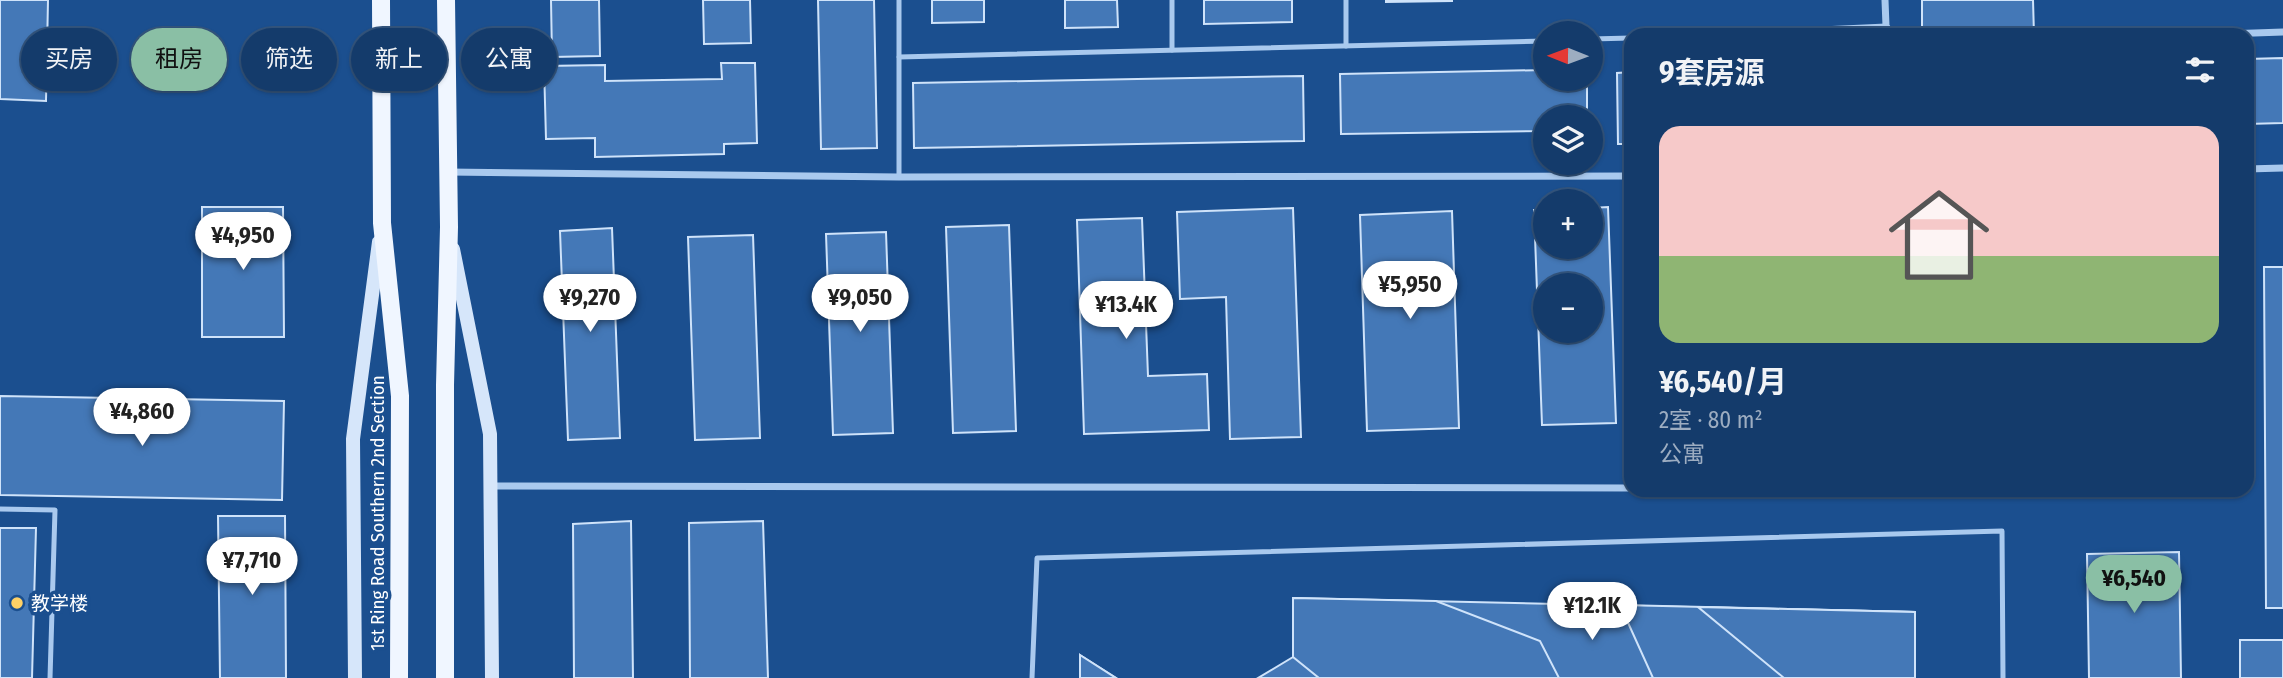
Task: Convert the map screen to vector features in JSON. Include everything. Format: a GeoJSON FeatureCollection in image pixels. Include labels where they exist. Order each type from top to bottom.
{"type":"FeatureCollection","features":[{"type":"Feature","properties":{"kind":"main road","name":"1st Ring Road Southern 2nd Section"},"geometry":{"type":"LineString","coordinates":[[381,0],[382,223],[400,396],[399,678]]}},
{"type":"Feature","properties":{"kind":"main road"},"geometry":{"type":"LineString","coordinates":[[444,678],[449,227],[446,0]]}},
{"type":"Feature","properties":{"kind":"main road","name":"1st Ring Road Southern 2nd Section"},"geometry":{"type":"LineString","coordinates":[[355,678],[353,439],[382,223]]}},
{"type":"Feature","properties":{"kind":"main road"},"geometry":{"type":"LineString","coordinates":[[449,227],[490,435],[492,678]]}},
{"type":"Feature","properties":{"kind":"street"},"geometry":{"type":"LineString","coordinates":[[1885,0],[1886,26]]}},
{"type":"Feature","properties":{"kind":"street"},"geometry":{"type":"LineString","coordinates":[[2254,33],[2283,32]]}},
{"type":"Feature","properties":{"kind":"street"},"geometry":{"type":"LineString","coordinates":[[2254,169],[2283,168]]}},
{"type":"Feature","properties":{"kind":"street"},"geometry":{"type":"LineString","coordinates":[[448,172],[900,177],[1624,176]]}},
{"type":"Feature","properties":{"kind":"street"},"geometry":{"type":"LineString","coordinates":[[491,486],[1624,488]]}},
{"type":"Feature","properties":{"kind":"lane"},"geometry":{"type":"LineString","coordinates":[[899,0],[900,177]]}},
{"type":"Feature","properties":{"kind":"lane"},"geometry":{"type":"LineString","coordinates":[[1172,0],[1172,50]]}},
{"type":"Feature","properties":{"kind":"lane"},"geometry":{"type":"LineString","coordinates":[[1346,0],[1346,46]]}},
{"type":"Feature","properties":{"kind":"lane"},"geometry":{"type":"LineString","coordinates":[[1843,28],[1886,26]]}},
{"type":"Feature","properties":{"kind":"lane"},"geometry":{"type":"LineString","coordinates":[[1603,39],[1624,38]]}},
{"type":"Feature","properties":{"kind":"lane"},"geometry":{"type":"LineString","coordinates":[[899,57],[1533,41]]}},
{"type":"Feature","properties":{"kind":"lane"},"geometry":{"type":"LineString","coordinates":[[0,509],[55,510],[50,678]]}},
{"type":"Feature","properties":{"kind":"lane"},"geometry":{"type":"LineString","coordinates":[[1032,678],[1037,558],[2001,531],[2003,678]]}},
{"type":"Feature","properties":{"kind":"building"},"geometry":{"type":"Polygon","coordinates":[[[0,0],[48,0],[47,28],[21,28],[21,91],[46,91],[46,101],[0,99],[0,0]]]}},
{"type":"Feature","properties":{"kind":"building"},"geometry":{"type":"Polygon","coordinates":[[[551,0],[599,0],[600,56],[557,57],[557,28],[551,28],[551,0]]]}},
{"type":"Feature","properties":{"kind":"building"},"geometry":{"type":"Polygon","coordinates":[[[703,0],[750,0],[751,43],[704,44],[703,0]]]}},
{"type":"Feature","properties":{"kind":"building"},"geometry":{"type":"Polygon","coordinates":[[[818,0],[874,0],[877,148],[821,149],[818,0]]]}},
{"type":"Feature","properties":{"kind":"building"},"geometry":{"type":"Polygon","coordinates":[[[932,0],[984,0],[984,22],[932,23],[932,0]]]}},
{"type":"Feature","properties":{"kind":"building"},"geometry":{"type":"Polygon","coordinates":[[[1065,0],[1117,0],[1118,27],[1065,28],[1065,0]]]}},
{"type":"Feature","properties":{"kind":"building"},"geometry":{"type":"Polygon","coordinates":[[[1204,0],[1292,0],[1292,22],[1204,24],[1204,0]]]}},
{"type":"Feature","properties":{"kind":"building"},"geometry":{"type":"Polygon","coordinates":[[[1452,0],[1452,1],[1386,2],[1452,0]]]}},
{"type":"Feature","properties":{"kind":"building"},"geometry":{"type":"Polygon","coordinates":[[[1922,0],[2033,0],[2034,28],[1922,28],[1922,0]]]}},
{"type":"Feature","properties":{"kind":"building"},"geometry":{"type":"Polygon","coordinates":[[[2283,58],[2283,123],[2254,124],[2254,59],[2283,58]]]}},
{"type":"Feature","properties":{"kind":"building"},"geometry":{"type":"Polygon","coordinates":[[[721,63],[755,63],[757,143],[724,144],[724,154],[595,157],[595,138],[546,139],[545,91],[557,91],[557,66],[605,65],[605,81],[722,79],[721,63]]]}},
{"type":"Feature","properties":{"kind":"building"},"geometry":{"type":"Polygon","coordinates":[[[1533,70],[1533,91],[1587,91],[1587,105],[1533,105],[1533,131],[1341,134],[1340,74],[1533,70]]]}},
{"type":"Feature","properties":{"kind":"building"},"geometry":{"type":"Polygon","coordinates":[[[1624,72],[1624,144],[1618,144],[1617,73],[1624,72]]]}},
{"type":"Feature","properties":{"kind":"building"},"geometry":{"type":"Polygon","coordinates":[[[1303,76],[1304,141],[914,148],[913,83],[1303,76]]]}},
{"type":"Feature","properties":{"kind":"building"},"geometry":{"type":"Polygon","coordinates":[[[202,207],[283,207],[284,337],[202,337],[202,207]]]}},
{"type":"Feature","properties":{"kind":"building"},"geometry":{"type":"Polygon","coordinates":[[[1603,207],[1608,207],[1616,423],[1542,425],[1539,343],[1603,343],[1603,273],[1536,273],[1536,259],[1603,259],[1603,207]]]}},
{"type":"Feature","properties":{"kind":"building"},"geometry":{"type":"Polygon","coordinates":[[[1293,208],[1301,437],[1230,439],[1226,297],[1180,299],[1177,212],[1293,208]]]}},
{"type":"Feature","properties":{"kind":"building"},"geometry":{"type":"Polygon","coordinates":[[[1452,211],[1459,428],[1367,431],[1360,215],[1452,211]]]}},
{"type":"Feature","properties":{"kind":"building"},"geometry":{"type":"Polygon","coordinates":[[[1142,218],[1148,376],[1207,374],[1209,430],[1084,434],[1077,220],[1142,218]]]}},
{"type":"Feature","properties":{"kind":"building"},"geometry":{"type":"Polygon","coordinates":[[[1009,225],[1016,431],[953,433],[946,227],[1009,225]]]}},
{"type":"Feature","properties":{"kind":"building"},"geometry":{"type":"Polygon","coordinates":[[[612,228],[620,438],[568,440],[560,231],[612,228]]]}},
{"type":"Feature","properties":{"kind":"building"},"geometry":{"type":"Polygon","coordinates":[[[886,232],[893,433],[833,435],[826,234],[886,232]]]}},
{"type":"Feature","properties":{"kind":"building"},"geometry":{"type":"Polygon","coordinates":[[[753,235],[760,438],[695,440],[688,237],[753,235]]]}},
{"type":"Feature","properties":{"kind":"building"},"geometry":{"type":"Polygon","coordinates":[[[2264,267],[2283,267],[2283,608],[2266,608],[2264,267]]]}},
{"type":"Feature","properties":{"kind":"building"},"geometry":{"type":"Polygon","coordinates":[[[0,396],[284,401],[282,500],[0,495],[0,396]]]}},
{"type":"Feature","properties":{"kind":"building"},"geometry":{"type":"Polygon","coordinates":[[[218,516],[285,516],[286,678],[220,678],[218,516]]]}},
{"type":"Feature","properties":{"kind":"building"},"geometry":{"type":"Polygon","coordinates":[[[631,521],[633,678],[574,678],[573,524],[631,521]]]}},
{"type":"Feature","properties":{"kind":"building"},"geometry":{"type":"Polygon","coordinates":[[[763,521],[768,678],[690,678],[689,523],[763,521]]]}},
{"type":"Feature","properties":{"kind":"building","name":"教学楼"},"geometry":{"type":"Polygon","coordinates":[[[0,528],[36,528],[32,678],[0,678],[0,528]]]}},
{"type":"Feature","properties":{"kind":"building"},"geometry":{"type":"Polygon","coordinates":[[[2179,552],[2181,678],[2089,678],[2087,554],[2179,552]]]}},
{"type":"Feature","properties":{"kind":"building"},"geometry":{"type":"Polygon","coordinates":[[[1293,598],[1915,612],[1915,678],[1258,678],[1293,657],[1293,598]]]}},
{"type":"Feature","properties":{"kind":"building"},"geometry":{"type":"Polygon","coordinates":[[[1293,598],[1436,601],[1540,641],[1559,678],[1319,678],[1293,657],[1293,598]]]}},
{"type":"Feature","properties":{"kind":"building"},"geometry":{"type":"Polygon","coordinates":[[[1620,605],[1915,612],[1915,678],[1653,678],[1620,605]]]}},
{"type":"Feature","properties":{"kind":"building"},"geometry":{"type":"Polygon","coordinates":[[[1698,607],[1915,612],[1915,678],[1784,678],[1698,607]]]}},
{"type":"Feature","properties":{"kind":"building"},"geometry":{"type":"Polygon","coordinates":[[[2240,640],[2283,640],[2283,678],[2240,678],[2240,640]]]}},
{"type":"Feature","properties":{"kind":"building"},"geometry":{"type":"Polygon","coordinates":[[[1080,655],[1116,678],[1080,678],[1080,655]]]}},
{"type":"Feature","properties":{"kind":"building"},"geometry":{"type":"Polygon","coordinates":[[[1080,655],[1116,678],[1080,678],[1080,655]]]}},
{"type":"Feature","properties":{"kind":"place","name":"教学楼"},"geometry":{"type":"Point","coordinates":[17,603]}}]}
